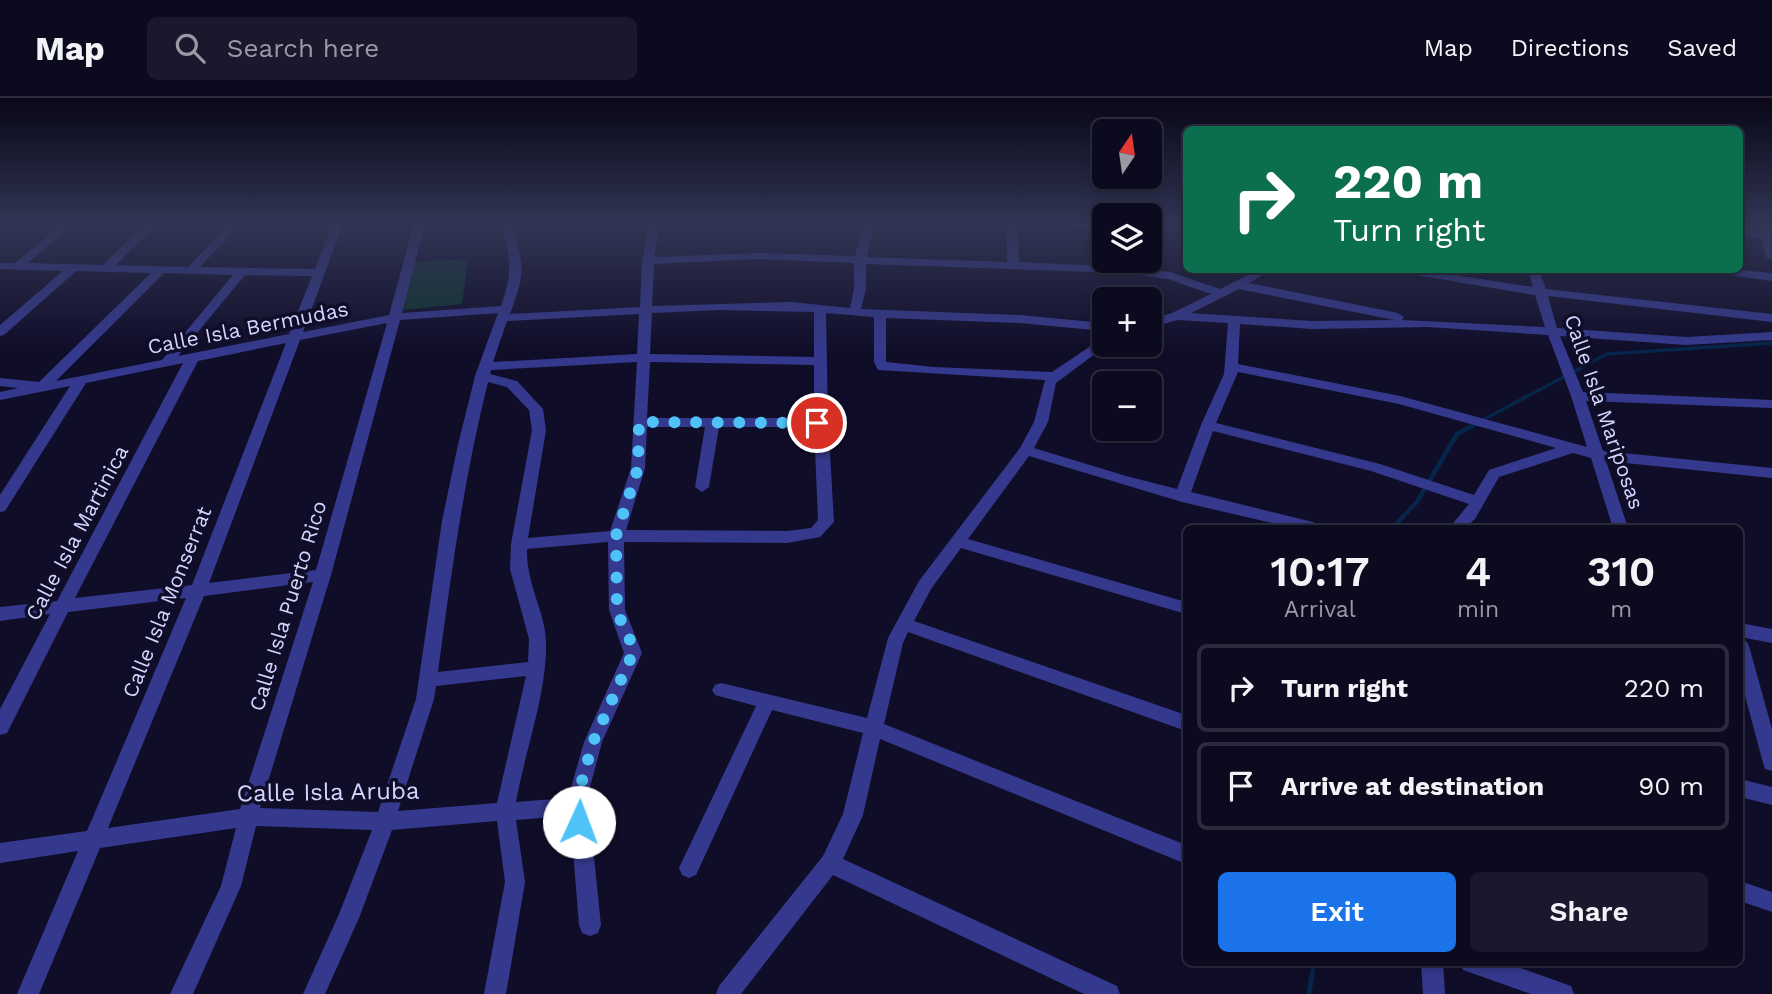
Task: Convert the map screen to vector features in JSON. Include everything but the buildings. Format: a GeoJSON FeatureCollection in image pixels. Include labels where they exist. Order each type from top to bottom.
{"type":"FeatureCollection","features":[{"type":"Feature","properties":{"kind":"street"},"geometry":{"type":"LineString","coordinates":[[0,266],[321,273]]}},
{"type":"Feature","properties":{"kind":"street"},"geometry":{"type":"LineString","coordinates":[[191,270],[195,266]]}},
{"type":"Feature","properties":{"kind":"street","name":"Calle Isla Monserrat"},"geometry":{"type":"LineString","coordinates":[[28,994],[198,590],[323,266]]}},
{"type":"Feature","properties":{"kind":"street","name":"Calle Isla Puerto Rico"},"geometry":{"type":"LineString","coordinates":[[181,994],[234,880],[245,847],[247,817],[323,575],[410,266]]}},
{"type":"Feature","properties":{"kind":"street"},"geometry":{"type":"LineString","coordinates":[[314,994],[348,918],[385,821],[425,699],[450,521],[484,371],[516,281],[517,266]]}},
{"type":"Feature","properties":{"kind":"street"},"geometry":{"type":"LineString","coordinates":[[590,925],[582,838],[575,806],[593,742],[633,653],[633,644],[620,622],[617,610],[616,536],[638,468],[648,266]]}},
{"type":"Feature","properties":{"kind":"street"},"geometry":{"type":"LineString","coordinates":[[855,310],[860,289],[860,266]]}},
{"type":"Feature","properties":{"kind":"street"},"geometry":{"type":"LineString","coordinates":[[1027,266],[1153,273],[1221,293]]}},
{"type":"Feature","properties":{"kind":"street"},"geometry":{"type":"LineString","coordinates":[[0,332],[74,267]]}},
{"type":"Feature","properties":{"kind":"street"},"geometry":{"type":"LineString","coordinates":[[0,382],[43,387],[162,269]]}},
{"type":"Feature","properties":{"kind":"street"},"geometry":{"type":"LineString","coordinates":[[165,364],[242,271]]}},
{"type":"Feature","properties":{"kind":"street"},"geometry":{"type":"LineString","coordinates":[[1162,320],[1176,316],[1261,273]]}},
{"type":"Feature","properties":{"kind":"street"},"geometry":{"type":"LineString","coordinates":[[1423,273],[1540,292],[1771,320]]}},
{"type":"Feature","properties":{"kind":"street","name":"Calle Isla Mariposas"},"geometry":{"type":"LineString","coordinates":[[1535,273],[1619,525]]}},
{"type":"Feature","properties":{"kind":"street"},"geometry":{"type":"LineString","coordinates":[[1743,273],[1772,276]]}},
{"type":"Feature","properties":{"kind":"street"},"geometry":{"type":"LineString","coordinates":[[1239,285],[1428,323]]}},
{"type":"Feature","properties":{"kind":"street","name":"Calle Isla Bermudas"},"geometry":{"type":"LineString","coordinates":[[0,396],[396,317],[719,306],[820,307],[1092,326]]}},
{"type":"Feature","properties":{"kind":"street"},"geometry":{"type":"LineString","coordinates":[[519,544],[616,536],[788,537],[815,533],[826,522],[821,419],[820,307]]}},
{"type":"Feature","properties":{"kind":"street"},"geometry":{"type":"LineString","coordinates":[[880,313],[880,362],[884,367],[1055,376]]}},
{"type":"Feature","properties":{"kind":"street"},"geometry":{"type":"LineString","coordinates":[[1176,316],[1312,325],[1428,323],[1686,341],[1772,336]]}},
{"type":"Feature","properties":{"kind":"street"},"geometry":{"type":"LineString","coordinates":[[1182,497],[1231,367],[1234,318]]}},
{"type":"Feature","properties":{"kind":"street"},"geometry":{"type":"LineString","coordinates":[[727,994],[830,863],[853,815],[894,643],[925,585],[1026,450],[1041,422],[1050,382],[1092,350]]}},
{"type":"Feature","properties":{"kind":"street"},"geometry":{"type":"LineString","coordinates":[[484,371],[642,358],[820,360]]}},
{"type":"Feature","properties":{"kind":"street","name":"Calle Isla Martinica"},"geometry":{"type":"LineString","coordinates":[[0,727],[192,359]]}},
{"type":"Feature","properties":{"kind":"street"},"geometry":{"type":"LineString","coordinates":[[1231,367],[1400,400],[1597,455],[1772,473]]}},
{"type":"Feature","properties":{"kind":"street"},"geometry":{"type":"LineString","coordinates":[[484,371],[512,384],[536,409],[539,430],[519,544],[518,569],[538,639],[537,668],[505,811],[514,881],[495,994]]}},
{"type":"Feature","properties":{"kind":"street"},"geometry":{"type":"LineString","coordinates":[[0,506],[81,380]]}},
{"type":"Feature","properties":{"kind":"street"},"geometry":{"type":"LineString","coordinates":[[1578,396],[1772,404]]}},
{"type":"Feature","properties":{"kind":"street"},"geometry":{"type":"LineString","coordinates":[[639,422],[810,425],[821,419]]}},
{"type":"Feature","properties":{"kind":"street"},"geometry":{"type":"LineString","coordinates":[[702,487],[713,422]]}},
{"type":"Feature","properties":{"kind":"street"},"geometry":{"type":"LineString","coordinates":[[1208,425],[1375,467],[1478,502]]}},
{"type":"Feature","properties":{"kind":"street"},"geometry":{"type":"LineString","coordinates":[[1459,525],[1478,502],[1494,474],[1573,448]]}},
{"type":"Feature","properties":{"kind":"street"},"geometry":{"type":"LineString","coordinates":[[1026,450],[1093,473],[1300,525]]}},
{"type":"Feature","properties":{"kind":"street"},"geometry":{"type":"LineString","coordinates":[[957,541],[1183,607]]}},
{"type":"Feature","properties":{"kind":"street"},"geometry":{"type":"LineString","coordinates":[[0,614],[323,575]]}},
{"type":"Feature","properties":{"kind":"street"},"geometry":{"type":"LineString","coordinates":[[905,624],[1183,722]]}},
{"type":"Feature","properties":{"kind":"street"},"geometry":{"type":"LineString","coordinates":[[1743,631],[1772,636]]}},
{"type":"Feature","properties":{"kind":"street"},"geometry":{"type":"LineString","coordinates":[[428,680],[537,668]]}},
{"type":"Feature","properties":{"kind":"street"},"geometry":{"type":"LineString","coordinates":[[1743,668],[1772,763]]}},
{"type":"Feature","properties":{"kind":"street"},"geometry":{"type":"LineString","coordinates":[[721,690],[874,728],[1183,854]]}},
{"type":"Feature","properties":{"kind":"street"},"geometry":{"type":"LineString","coordinates":[[689,869],[767,701]]}},
{"type":"Feature","properties":{"kind":"street"},"geometry":{"type":"LineString","coordinates":[[1743,789],[1772,796]]}},
{"type":"Feature","properties":{"kind":"street","name":"Calle Isla Aruba"},"geometry":{"type":"LineString","coordinates":[[0,853],[247,817],[385,821],[575,806]]}},
{"type":"Feature","properties":{"kind":"street"},"geometry":{"type":"LineString","coordinates":[[830,863],[1109,994]]}},
{"type":"Feature","properties":{"kind":"street"},"geometry":{"type":"LineString","coordinates":[[1743,892],[1772,902]]}},
{"type":"Feature","properties":{"kind":"street"},"geometry":{"type":"LineString","coordinates":[[1432,966],[1434,994]]}},
{"type":"Feature","properties":{"kind":"street"},"geometry":{"type":"LineString","coordinates":[[1482,966],[1563,994]]}},
{"type":"Feature","properties":{"kind":"green space"},"geometry":{"type":"Polygon","coordinates":[[[412,266],[467,266],[462,304],[402,310],[412,266]]]}},
{"type":"Feature","properties":{"kind":"waterway"},"geometry":{"type":"LineString","coordinates":[[1477,423],[1607,354],[1772,343]]}},
{"type":"Feature","properties":{"kind":"waterway"},"geometry":{"type":"LineString","coordinates":[[1395,525],[1417,502],[1457,434],[1480,422]]}},
{"type":"Feature","properties":{"kind":"waterway"},"geometry":{"type":"LineString","coordinates":[[1309,994],[1313,966]]}},
{"type":"Feature","properties":{"kind":"route"},"geometry":{"type":"LineString","coordinates":[[579,822],[575,806],[593,742],[630,665],[633,653],[633,644],[620,622],[617,610],[616,536],[638,468],[639,422],[817,423]]}}]}
